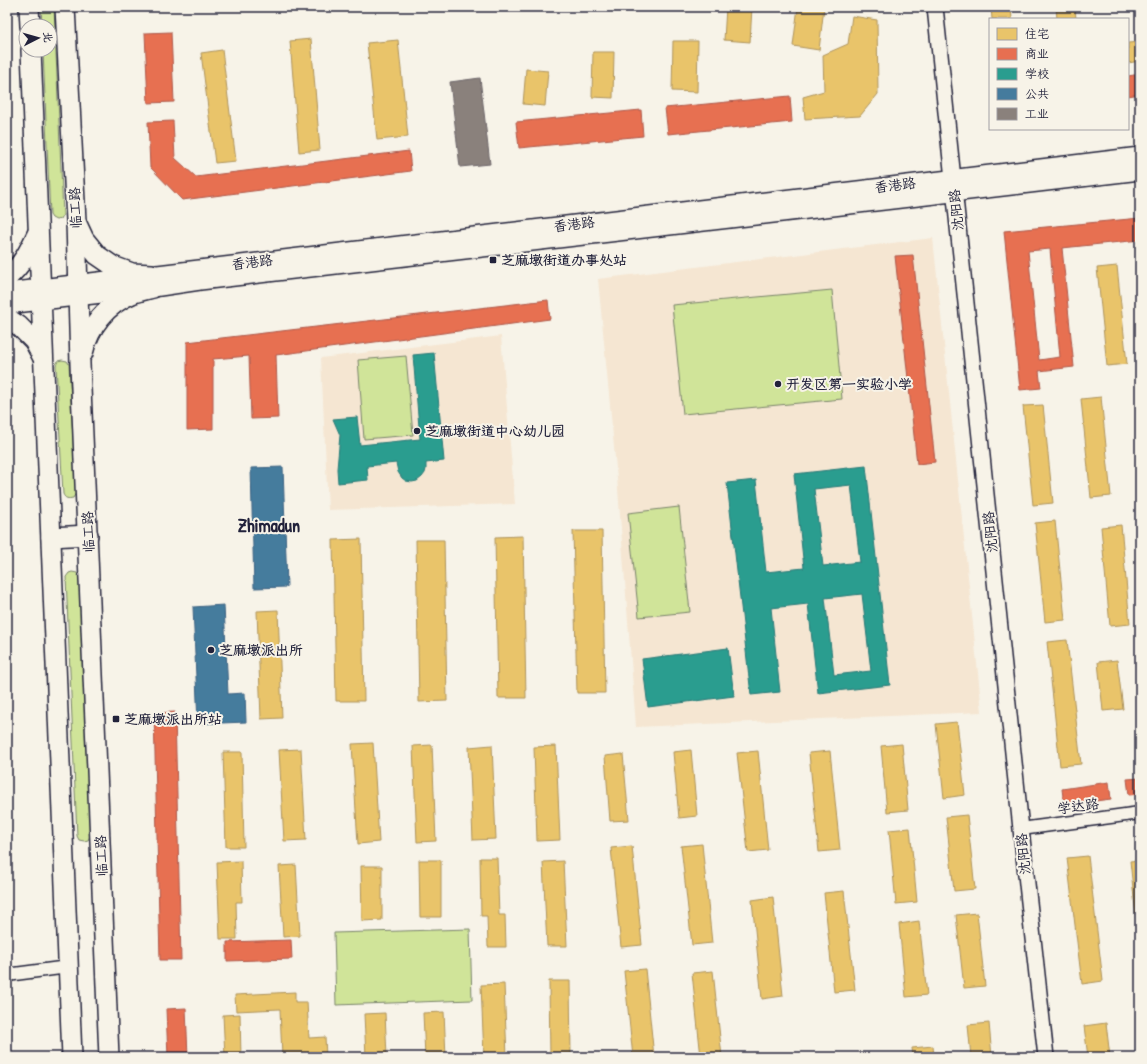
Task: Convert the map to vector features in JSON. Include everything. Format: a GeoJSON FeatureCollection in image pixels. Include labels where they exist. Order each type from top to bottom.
{"type":"FeatureCollection","features":[{"type":"Feature","properties":{"kind":"main road"},"geometry":{"type":"LineString","coordinates":[[29,7],[30,18]]}},
{"type":"Feature","properties":{"kind":"main road","name":"临工路"},"geometry":{"type":"LineString","coordinates":[[65,7],[76,221],[80,364],[109,1057]]}},
{"type":"Feature","properties":{"kind":"main road"},"geometry":{"type":"LineString","coordinates":[[30,58],[72,1057]]}},
{"type":"Feature","properties":{"kind":"main road","name":"香港路"},"geometry":{"type":"LineString","coordinates":[[7,292],[41,294],[78,290],[953,185],[1140,156]]}},
{"type":"Feature","properties":{"kind":"main road","name":"香港路"},"geometry":{"type":"LineString","coordinates":[[953,185],[1140,171]]}},
{"type":"Feature","properties":{"kind":"main road"},"geometry":{"type":"LineString","coordinates":[[76,221],[84,239],[97,255],[113,266],[153,281]]}},
{"type":"Feature","properties":{"kind":"main road"},"geometry":{"type":"LineString","coordinates":[[7,278],[16,270],[29,251],[38,230]]}},
{"type":"Feature","properties":{"kind":"main road"},"geometry":{"type":"LineString","coordinates":[[80,364],[86,342],[97,322],[112,306],[153,281]]}},
{"type":"Feature","properties":{"kind":"main road","name":"香港路"},"geometry":{"type":"LineString","coordinates":[[7,305],[41,294]]}},
{"type":"Feature","properties":{"kind":"main road"},"geometry":{"type":"LineString","coordinates":[[7,318],[19,326],[34,341],[44,360]]}},
{"type":"Feature","properties":{"kind":"main road"},"geometry":{"type":"LineString","coordinates":[[51,537],[88,535]]}},
{"type":"Feature","properties":{"kind":"street","name":"沈阳路"},"geometry":{"type":"LineString","coordinates":[[935,7],[1046,1057]]}},
{"type":"Feature","properties":{"kind":"street","name":"学达路"},"geometry":{"type":"LineString","coordinates":[[1021,829],[1140,813]]}},
{"type":"Feature","properties":{"kind":"street"},"geometry":{"type":"LineString","coordinates":[[7,975],[68,967]]}},
{"type":"Feature","properties":{"kind":"shaded area","name":"开发区第一实验小学"},"geometry":{"type":"Polygon","coordinates":[[[933,238],[982,712],[636,727],[618,489],[598,279],[933,238]]]}},
{"type":"Feature","properties":{"kind":"shaded area","name":"芝麻墩街道中心幼儿园"},"geometry":{"type":"Polygon","coordinates":[[[501,336],[515,504],[328,510],[321,358],[501,336]]]}},
{"type":"Feature","properties":{"kind":"green space"},"geometry":{"type":"Polygon","coordinates":[[[41,7],[54,7],[54,18],[42,18],[41,7]]]}},
{"type":"Feature","properties":{"kind":"green space"},"geometry":{"type":"Polygon","coordinates":[[[43,58],[56,58],[63,215],[61,219],[56,220],[50,215],[43,58]]]}},
{"type":"Feature","properties":{"kind":"green space"},"geometry":{"type":"Polygon","coordinates":[[[832,290],[842,399],[683,414],[672,305],[832,290]]]}},
{"type":"Feature","properties":{"kind":"green space"},"geometry":{"type":"Polygon","coordinates":[[[406,356],[413,435],[364,439],[358,360],[406,356]]]}},
{"type":"Feature","properties":{"kind":"green space"},"geometry":{"type":"Polygon","coordinates":[[[58,361],[67,361],[69,364],[76,493],[73,498],[66,498],[63,494],[56,365],[58,361]]]}},
{"type":"Feature","properties":{"kind":"green space"},"geometry":{"type":"Polygon","coordinates":[[[679,507],[690,612],[639,617],[628,513],[679,507]]]}},
{"type":"Feature","properties":{"kind":"green space"},"geometry":{"type":"Polygon","coordinates":[[[72,572],[77,573],[79,576],[90,836],[88,840],[84,841],[79,840],[77,836],[66,577],[72,572]]]}},
{"type":"Feature","properties":{"kind":"green space"},"geometry":{"type":"Polygon","coordinates":[[[470,929],[472,1000],[336,1005],[334,933],[470,929]]]}},
{"type":"Feature","properties":{"kind":"building: 住宅"},"geometry":{"type":"Polygon","coordinates":[[[726,7],[752,7],[750,42],[724,40],[726,7]]]}},
{"type":"Feature","properties":{"kind":"building: 住宅"},"geometry":{"type":"Polygon","coordinates":[[[798,7],[824,7],[819,50],[793,46],[798,7]]]}},
{"type":"Feature","properties":{"kind":"building: 住宅"},"geometry":{"type":"Polygon","coordinates":[[[991,7],[1011,7],[1012,18],[992,18],[991,7]]]}},
{"type":"Feature","properties":{"kind":"building: 住宅"},"geometry":{"type":"Polygon","coordinates":[[[1056,7],[1075,7],[1076,18],[1057,18],[1056,7]]]}},
{"type":"Feature","properties":{"kind":"building: 住宅"},"geometry":{"type":"Polygon","coordinates":[[[852,16],[877,20],[878,94],[860,116],[805,119],[803,97],[824,91],[823,55],[848,44],[852,16]]]}},
{"type":"Feature","properties":{"kind":"building: 住宅"},"geometry":{"type":"Polygon","coordinates":[[[311,39],[320,150],[299,152],[290,41],[311,39]]]}},
{"type":"Feature","properties":{"kind":"building: 住宅"},"geometry":{"type":"Polygon","coordinates":[[[398,40],[408,137],[377,140],[367,43],[398,40]]]}},
{"type":"Feature","properties":{"kind":"building: 住宅"},"geometry":{"type":"Polygon","coordinates":[[[673,41],[698,41],[697,92],[672,91],[673,41]]]}},
{"type":"Feature","properties":{"kind":"building: 住宅"},"geometry":{"type":"Polygon","coordinates":[[[1140,42],[1140,61],[1129,63],[1129,43],[1140,42]]]}},
{"type":"Feature","properties":{"kind":"building: 住宅"},"geometry":{"type":"Polygon","coordinates":[[[222,50],[236,161],[215,163],[201,53],[222,50]]]}},
{"type":"Feature","properties":{"kind":"building: 住宅"},"geometry":{"type":"Polygon","coordinates":[[[593,52],[614,52],[613,98],[592,97],[593,52]]]}},
{"type":"Feature","properties":{"kind":"building: 住宅"},"geometry":{"type":"Polygon","coordinates":[[[526,69],[548,71],[545,106],[523,104],[526,69]]]}},
{"type":"Feature","properties":{"kind":"building: 住宅"},"geometry":{"type":"Polygon","coordinates":[[[1117,266],[1127,364],[1107,366],[1097,268],[1117,266]]]}},
{"type":"Feature","properties":{"kind":"building: 住宅"},"geometry":{"type":"Polygon","coordinates":[[[1101,397],[1111,496],[1091,498],[1081,399],[1101,397]]]}},
{"type":"Feature","properties":{"kind":"building: 住宅"},"geometry":{"type":"Polygon","coordinates":[[[1043,405],[1053,503],[1033,505],[1023,406],[1043,405]]]}},
{"type":"Feature","properties":{"kind":"building: 住宅"},"geometry":{"type":"Polygon","coordinates":[[[1055,521],[1065,620],[1045,622],[1035,523],[1055,521]]]}},
{"type":"Feature","properties":{"kind":"building: 住宅"},"geometry":{"type":"Polygon","coordinates":[[[1121,525],[1130,624],[1110,626],[1101,527],[1121,525]]]}},
{"type":"Feature","properties":{"kind":"building: 住宅"},"geometry":{"type":"Polygon","coordinates":[[[573,531],[602,531],[605,693],[577,693],[573,531]]]}},
{"type":"Feature","properties":{"kind":"building: 住宅"},"geometry":{"type":"Polygon","coordinates":[[[523,536],[526,698],[498,698],[495,537],[523,536]]]}},
{"type":"Feature","properties":{"kind":"building: 住宅"},"geometry":{"type":"Polygon","coordinates":[[[361,539],[364,701],[336,701],[333,540],[361,539]]]}},
{"type":"Feature","properties":{"kind":"building: 住宅"},"geometry":{"type":"Polygon","coordinates":[[[416,540],[444,540],[447,701],[419,702],[416,540]]]}},
{"type":"Feature","properties":{"kind":"building: 住宅"},"geometry":{"type":"Polygon","coordinates":[[[278,610],[282,718],[261,719],[257,611],[278,610]]]}},
{"type":"Feature","properties":{"kind":"building: 住宅"},"geometry":{"type":"Polygon","coordinates":[[[1067,640],[1081,764],[1060,766],[1047,642],[1067,640]]]}},
{"type":"Feature","properties":{"kind":"building: 住宅"},"geometry":{"type":"Polygon","coordinates":[[[1117,660],[1123,709],[1103,711],[1098,662],[1117,660]]]}},
{"type":"Feature","properties":{"kind":"building: 住宅"},"geometry":{"type":"Polygon","coordinates":[[[957,722],[965,795],[944,798],[936,724],[957,722]]]}},
{"type":"Feature","properties":{"kind":"building: 住宅"},"geometry":{"type":"Polygon","coordinates":[[[373,743],[379,842],[358,844],[352,744],[373,743]]]}},
{"type":"Feature","properties":{"kind":"building: 住宅"},"geometry":{"type":"Polygon","coordinates":[[[902,744],[908,810],[887,812],[881,746],[902,744]]]}},
{"type":"Feature","properties":{"kind":"building: 住宅"},"geometry":{"type":"Polygon","coordinates":[[[432,745],[436,841],[417,842],[413,746],[432,745]]]}},
{"type":"Feature","properties":{"kind":"building: 住宅"},"geometry":{"type":"Polygon","coordinates":[[[492,745],[496,839],[473,840],[469,747],[492,745]]]}},
{"type":"Feature","properties":{"kind":"building: 住宅"},"geometry":{"type":"Polygon","coordinates":[[[556,746],[560,840],[537,841],[534,747],[556,746]]]}},
{"type":"Feature","properties":{"kind":"building: 住宅"},"geometry":{"type":"Polygon","coordinates":[[[301,749],[306,840],[284,841],[279,750],[301,749]]]}},
{"type":"Feature","properties":{"kind":"building: 住宅"},"geometry":{"type":"Polygon","coordinates":[[[691,750],[697,816],[679,818],[673,752],[691,750]]]}},
{"type":"Feature","properties":{"kind":"building: 住宅"},"geometry":{"type":"Polygon","coordinates":[[[758,751],[768,850],[748,852],[737,753],[758,751]]]}},
{"type":"Feature","properties":{"kind":"building: 住宅"},"geometry":{"type":"Polygon","coordinates":[[[830,751],[840,850],[819,852],[809,753],[830,751]]]}},
{"type":"Feature","properties":{"kind":"building: 住宅"},"geometry":{"type":"Polygon","coordinates":[[[223,752],[242,752],[244,847],[226,847],[223,752]]]}},
{"type":"Feature","properties":{"kind":"building: 住宅"},"geometry":{"type":"Polygon","coordinates":[[[623,754],[629,820],[610,821],[605,756],[623,754]]]}},
{"type":"Feature","properties":{"kind":"building: 住宅"},"geometry":{"type":"Polygon","coordinates":[[[967,815],[975,889],[954,891],[946,817],[967,815]]]}},
{"type":"Feature","properties":{"kind":"building: 住宅"},"geometry":{"type":"Polygon","coordinates":[[[910,828],[917,902],[896,904],[889,830],[910,828]]]}},
{"type":"Feature","properties":{"kind":"building: 住宅"},"geometry":{"type":"Polygon","coordinates":[[[702,844],[712,943],[692,945],[681,846],[702,844]]]}},
{"type":"Feature","properties":{"kind":"building: 住宅"},"geometry":{"type":"Polygon","coordinates":[[[632,846],[642,945],[621,947],[611,848],[632,846]]]}},
{"type":"Feature","properties":{"kind":"building: 住宅"},"geometry":{"type":"Polygon","coordinates":[[[1088,856],[1103,981],[1082,984],[1067,858],[1088,856]]]}},
{"type":"Feature","properties":{"kind":"building: 住宅"},"geometry":{"type":"Polygon","coordinates":[[[480,858],[497,858],[499,915],[505,915],[506,947],[488,947],[487,916],[481,916],[480,858]]]}},
{"type":"Feature","properties":{"kind":"building: 住宅"},"geometry":{"type":"Polygon","coordinates":[[[419,860],[441,860],[441,917],[420,917],[419,860]]]}},
{"type":"Feature","properties":{"kind":"building: 住宅"},"geometry":{"type":"Polygon","coordinates":[[[1140,860],[1140,953],[1130,861],[1140,860]]]}},
{"type":"Feature","properties":{"kind":"building: 住宅"},"geometry":{"type":"Polygon","coordinates":[[[241,861],[242,902],[236,902],[237,939],[220,939],[217,862],[241,861]]]}},
{"type":"Feature","properties":{"kind":"building: 住宅"},"geometry":{"type":"Polygon","coordinates":[[[563,861],[567,946],[547,946],[543,862],[563,861]]]}},
{"type":"Feature","properties":{"kind":"building: 住宅"},"geometry":{"type":"Polygon","coordinates":[[[296,865],[300,936],[283,937],[279,866],[296,865]]]}},
{"type":"Feature","properties":{"kind":"building: 住宅"},"geometry":{"type":"Polygon","coordinates":[[[361,866],[382,866],[382,920],[362,921],[361,866]]]}},
{"type":"Feature","properties":{"kind":"building: 住宅"},"geometry":{"type":"Polygon","coordinates":[[[844,891],[855,990],[834,992],[824,893],[844,891]]]}},
{"type":"Feature","properties":{"kind":"building: 住宅"},"geometry":{"type":"Polygon","coordinates":[[[773,897],[783,996],[762,999],[752,900],[773,897]]]}},
{"type":"Feature","properties":{"kind":"building: 住宅"},"geometry":{"type":"Polygon","coordinates":[[[977,913],[985,986],[964,988],[956,915],[977,913]]]}},
{"type":"Feature","properties":{"kind":"building: 住宅"},"geometry":{"type":"Polygon","coordinates":[[[919,921],[927,995],[906,997],[899,924],[919,921]]]}},
{"type":"Feature","properties":{"kind":"building: 住宅"},"geometry":{"type":"Polygon","coordinates":[[[645,969],[654,1057],[633,1057],[624,971],[645,969]]]}},
{"type":"Feature","properties":{"kind":"building: 住宅"},"geometry":{"type":"Polygon","coordinates":[[[713,971],[722,1057],[701,1057],[692,973],[713,971]]]}},
{"type":"Feature","properties":{"kind":"building: 住宅"},"geometry":{"type":"Polygon","coordinates":[[[549,981],[570,981],[571,1056],[550,1056],[549,981]]]}},
{"type":"Feature","properties":{"kind":"building: 住宅"},"geometry":{"type":"Polygon","coordinates":[[[504,984],[507,1057],[484,1057],[481,985],[504,984]]]}},
{"type":"Feature","properties":{"kind":"building: 住宅"},"geometry":{"type":"Polygon","coordinates":[[[295,992],[295,1002],[307,1002],[309,1038],[325,1037],[326,1057],[282,1057],[280,1009],[236,1011],[235,995],[295,992]]]}},
{"type":"Feature","properties":{"kind":"building: 住宅"},"geometry":{"type":"Polygon","coordinates":[[[444,1012],[446,1057],[425,1057],[423,1013],[444,1012]]]}},
{"type":"Feature","properties":{"kind":"building: 住宅"},"geometry":{"type":"Polygon","coordinates":[[[385,1013],[387,1057],[366,1057],[364,1014],[385,1013]]]}},
{"type":"Feature","properties":{"kind":"building: 住宅"},"geometry":{"type":"Polygon","coordinates":[[[240,1014],[241,1057],[225,1057],[223,1015],[240,1014]]]}},
{"type":"Feature","properties":{"kind":"building: 住宅"},"geometry":{"type":"Polygon","coordinates":[[[989,1023],[992,1057],[971,1057],[968,1025],[989,1023]]]}},
{"type":"Feature","properties":{"kind":"building: 住宅"},"geometry":{"type":"Polygon","coordinates":[[[1106,1023],[1110,1057],[1088,1057],[1084,1026],[1106,1023]]]}},
{"type":"Feature","properties":{"kind":"building: 住宅"},"geometry":{"type":"Polygon","coordinates":[[[933,1046],[934,1057],[913,1057],[912,1048],[933,1046]]]}},
{"type":"Feature","properties":{"kind":"building: 商业"},"geometry":{"type":"Polygon","coordinates":[[[171,32],[174,102],[148,103],[145,33],[171,32]]]}},
{"type":"Feature","properties":{"kind":"building: 商业"},"geometry":{"type":"Polygon","coordinates":[[[1140,74],[1140,94],[1129,96],[1129,76],[1140,74]]]}},
{"type":"Feature","properties":{"kind":"building: 商业"},"geometry":{"type":"Polygon","coordinates":[[[790,96],[792,122],[668,134],[665,108],[790,96]]]}},
{"type":"Feature","properties":{"kind":"building: 商业"},"geometry":{"type":"Polygon","coordinates":[[[641,110],[643,136],[519,148],[516,122],[641,110]]]}},
{"type":"Feature","properties":{"kind":"building: 商业"},"geometry":{"type":"Polygon","coordinates":[[[173,121],[175,158],[196,177],[409,151],[411,171],[182,200],[150,167],[148,122],[173,121]]]}},
{"type":"Feature","properties":{"kind":"building: 商业"},"geometry":{"type":"Polygon","coordinates":[[[1140,218],[1140,240],[1062,248],[1074,367],[1039,371],[1041,388],[1020,390],[1004,231],[1140,218]],[[1050,249],[1028,251],[1039,360],[1060,357],[1050,249]]]}},
{"type":"Feature","properties":{"kind":"building: 商业"},"geometry":{"type":"Polygon","coordinates":[[[913,255],[935,462],[917,464],[895,256],[913,255]]]}},
{"type":"Feature","properties":{"kind":"building: 商业"},"geometry":{"type":"Polygon","coordinates":[[[548,300],[550,319],[276,355],[278,418],[251,419],[249,356],[213,359],[213,429],[187,430],[187,342],[548,300]]]}},
{"type":"Feature","properties":{"kind":"building: 商业"},"geometry":{"type":"Polygon","coordinates":[[[175,712],[181,960],[160,960],[154,713],[175,712]]]}},
{"type":"Feature","properties":{"kind":"building: 商业"},"geometry":{"type":"Polygon","coordinates":[[[1140,778],[1140,794],[1129,795],[1127,779],[1140,778]]]}},
{"type":"Feature","properties":{"kind":"building: 商业"},"geometry":{"type":"Polygon","coordinates":[[[1109,782],[1111,799],[1064,805],[1062,789],[1109,782]]]}},
{"type":"Feature","properties":{"kind":"building: 商业"},"geometry":{"type":"Polygon","coordinates":[[[291,940],[292,959],[227,961],[227,942],[291,940]]]}},
{"type":"Feature","properties":{"kind":"building: 商业"},"geometry":{"type":"Polygon","coordinates":[[[186,1008],[188,1057],[168,1057],[166,1009],[186,1008]]]}},
{"type":"Feature","properties":{"kind":"building: 学校"},"geometry":{"type":"Polygon","coordinates":[[[434,353],[444,461],[426,463],[425,473],[417,481],[406,481],[402,478],[398,472],[396,463],[367,466],[368,480],[338,483],[337,469],[340,435],[333,419],[357,417],[360,445],[420,439],[413,355],[434,353]]]}},
{"type":"Feature","properties":{"kind":"building: 学校"},"geometry":{"type":"Polygon","coordinates":[[[866,466],[890,685],[818,693],[808,604],[771,608],[780,692],[751,695],[727,483],[756,480],[766,572],[804,568],[794,474],[866,466]],[[851,485],[814,489],[823,566],[860,562],[851,485]],[[862,594],[825,598],[834,675],[871,671],[862,594]]]}},
{"type":"Feature","properties":{"kind":"building: 学校"},"geometry":{"type":"Polygon","coordinates":[[[728,648],[734,696],[648,707],[642,659],[728,648]]]}},
{"type":"Feature","properties":{"kind":"building: 公共"},"geometry":{"type":"Polygon","coordinates":[[[283,467],[287,587],[254,588],[251,468],[283,467]]]}},
{"type":"Feature","properties":{"kind":"building: 公共","name":"芝麻墩派出所"},"geometry":{"type":"Polygon","coordinates":[[[224,605],[228,694],[245,693],[246,722],[198,724],[193,607],[224,605]]]}},
{"type":"Feature","properties":{"kind":"building: 工业"},"geometry":{"type":"Polygon","coordinates":[[[480,78],[490,164],[460,167],[450,82],[480,78]]]}},
{"type":"Feature","properties":{"kind":"place","name":"芝麻墩街道办事处站"},"geometry":{"type":"Point","coordinates":[493,260]}},
{"type":"Feature","properties":{"kind":"place","name":"开发区第一实验小学"},"geometry":{"type":"Point","coordinates":[778,384]}},
{"type":"Feature","properties":{"kind":"place","name":"芝麻墩街道中心幼儿园"},"geometry":{"type":"Point","coordinates":[417,431]}},
{"type":"Feature","properties":{"kind":"place","name":"芝麻墩派出所"},"geometry":{"type":"Point","coordinates":[211,650]}},
{"type":"Feature","properties":{"kind":"place","name":"芝麻墩派出所站"},"geometry":{"type":"Point","coordinates":[116,719]}},
{"type":"Feature","properties":{"kind":"district","name":"Zhimadun"},"geometry":{"type":"Point","coordinates":[269,526]}}]}
